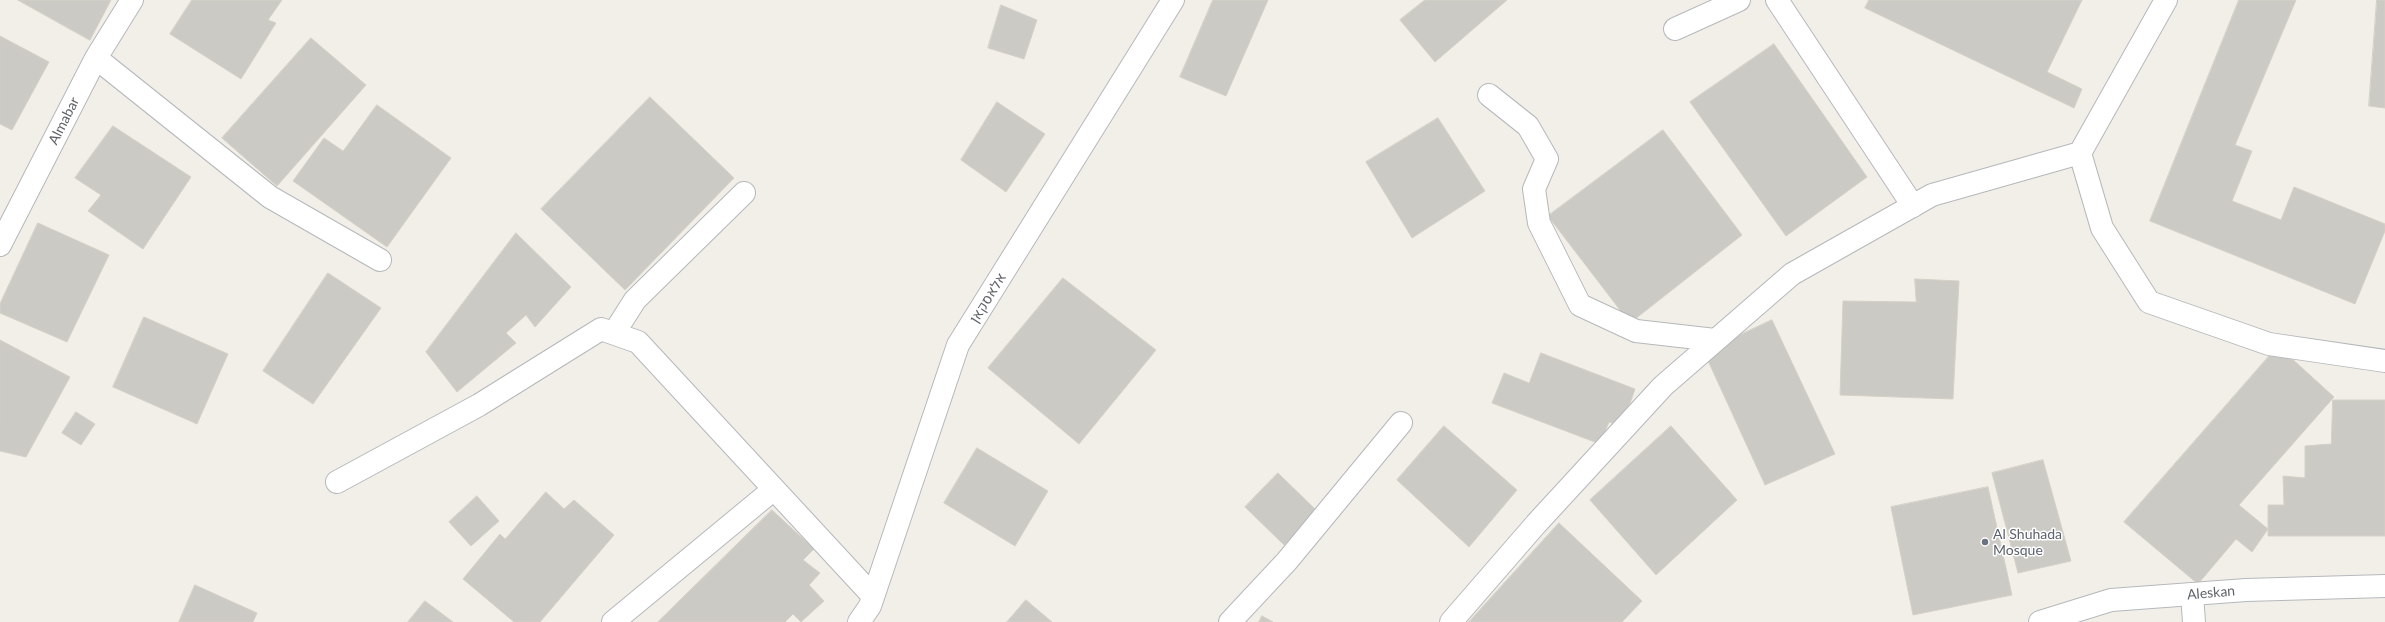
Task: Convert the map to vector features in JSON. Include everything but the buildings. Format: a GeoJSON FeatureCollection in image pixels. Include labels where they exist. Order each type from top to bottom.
{"type":"FeatureCollection","features":[{"type":"Feature","properties":{"kind":"street","name":"Almabar"},"geometry":{"type":"LineString","coordinates":[[0,245],[96,58],[132,0]]}},
{"type":"Feature","properties":{"kind":"street","name":"אלאסקאן"},"geometry":{"type":"LineString","coordinates":[[859,622],[870,606],[958,345],[1173,0]]}},
{"type":"Feature","properties":{"kind":"street"},"geometry":{"type":"LineString","coordinates":[[1675,29],[1739,0]]}},
{"type":"Feature","properties":{"kind":"street"},"geometry":{"type":"LineString","coordinates":[[1778,0],[1913,206]]}},
{"type":"Feature","properties":{"kind":"street"},"geometry":{"type":"LineString","coordinates":[[1451,622],[1541,518],[1663,386],[1792,274],[1932,195],[2080,153],[2166,0]]}},
{"type":"Feature","properties":{"kind":"street"},"geometry":{"type":"LineString","coordinates":[[96,58],[270,197],[380,260]]}},
{"type":"Feature","properties":{"kind":"street"},"geometry":{"type":"LineString","coordinates":[[1489,95],[1528,126],[1547,159],[1534,189],[1539,223],[1580,304],[1636,331],[1715,340]]}},
{"type":"Feature","properties":{"kind":"street"},"geometry":{"type":"LineString","coordinates":[[2080,153],[2102,228],[2149,302],[2269,344],[2385,361]]}},
{"type":"Feature","properties":{"kind":"street"},"geometry":{"type":"LineString","coordinates":[[614,334],[636,300],[744,193]]}},
{"type":"Feature","properties":{"kind":"street"},"geometry":{"type":"LineString","coordinates":[[337,482],[479,405],[601,329],[638,342],[873,596]]}},
{"type":"Feature","properties":{"kind":"street"},"geometry":{"type":"LineString","coordinates":[[1230,622],[1287,561],[1401,423]]}},
{"type":"Feature","properties":{"kind":"street"},"geometry":{"type":"LineString","coordinates":[[612,622],[774,489]]}},
{"type":"Feature","properties":{"kind":"street","name":"Aleskan"},"geometry":{"type":"LineString","coordinates":[[2040,622],[2111,600],[2246,590],[2385,586]]}},
{"type":"Feature","properties":{"kind":"street"},"geometry":{"type":"LineString","coordinates":[[2192,594],[2194,622]]}},
{"type":"Feature","properties":{"kind":"place","name":"Al Shuhada Mosque"},"geometry":{"type":"Point","coordinates":[1985,542]}}]}
